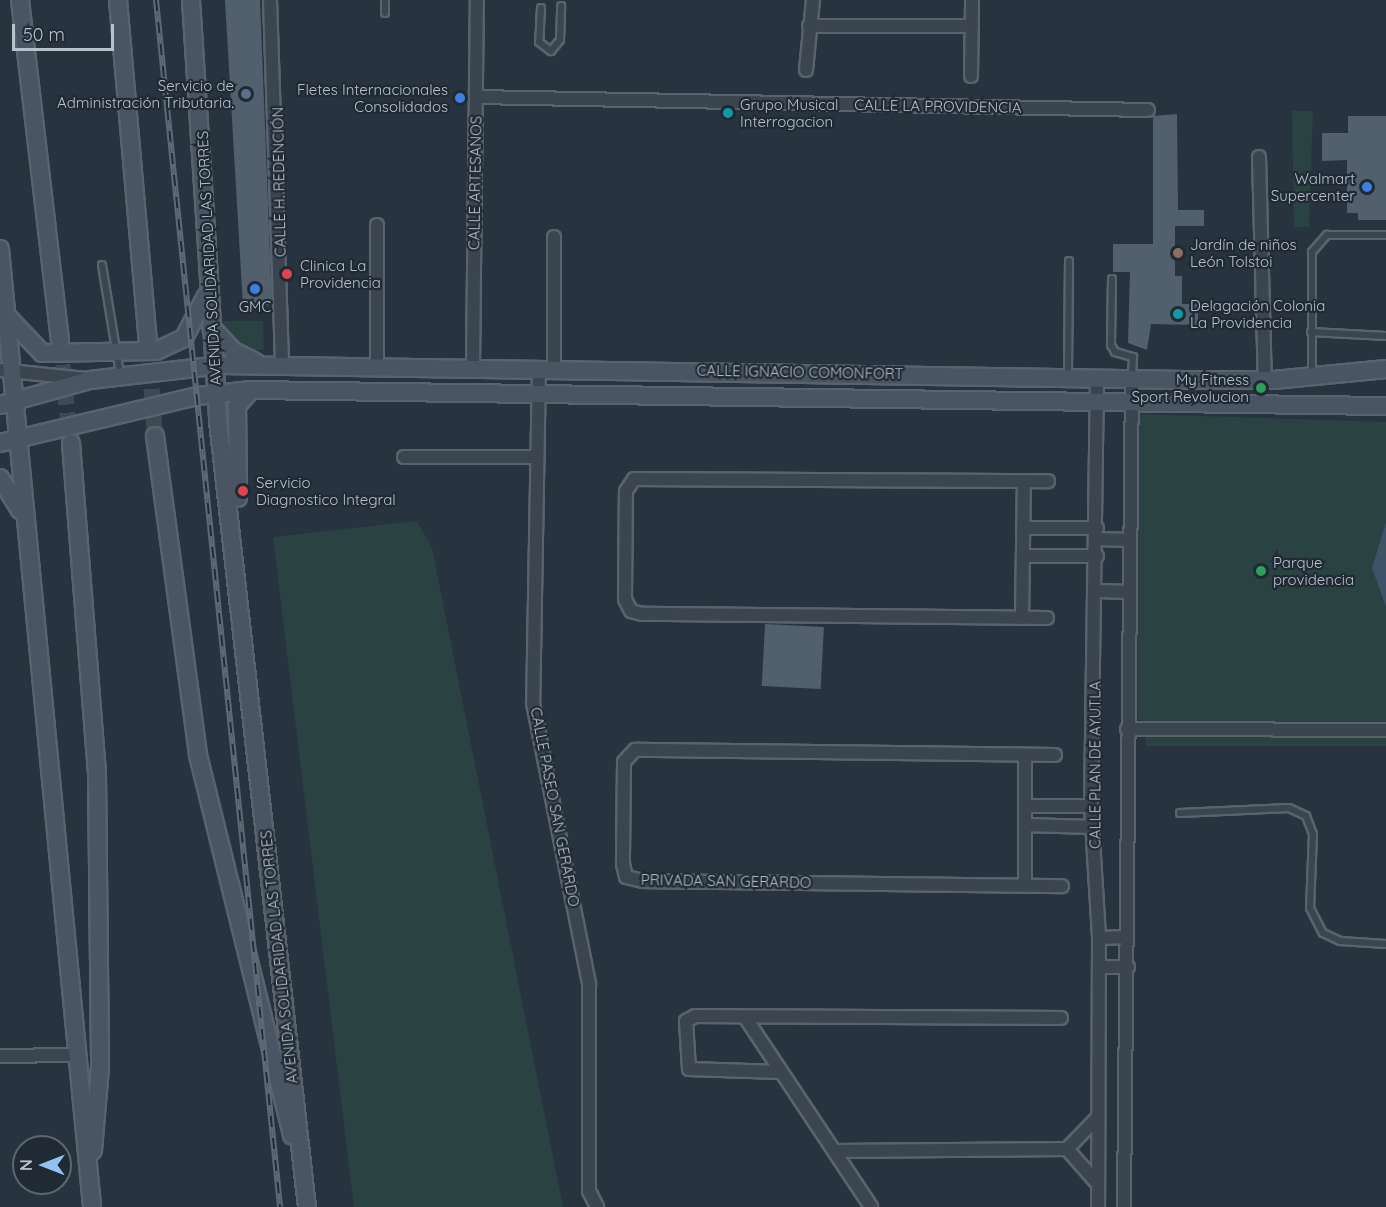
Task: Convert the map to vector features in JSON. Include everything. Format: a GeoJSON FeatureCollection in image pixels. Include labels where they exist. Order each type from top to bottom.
{"type":"FeatureCollection","features":[{"type":"Feature","properties":{"kind":"main road"},"geometry":{"type":"LineString","coordinates":[[20,0],[60,341]]}},
{"type":"Feature","properties":{"kind":"main road"},"geometry":{"type":"LineString","coordinates":[[118,0],[148,341]]}},
{"type":"Feature","properties":{"kind":"main road","name":"AVENIDA SOLIDARIDAD LAS TORRES"},"geometry":{"type":"LineString","coordinates":[[190,0],[204,156],[208,290],[216,393],[303,1168]]}},
{"type":"Feature","properties":{"kind":"main road"},"geometry":{"type":"LineString","coordinates":[[0,249],[7,316],[8,403],[18,438],[23,515],[92,1207]]}},
{"type":"Feature","properties":{"kind":"main road"},"geometry":{"type":"LineString","coordinates":[[7,316],[42,353],[117,355],[156,351],[184,338],[208,290]]}},
{"type":"Feature","properties":{"kind":"main road"},"geometry":{"type":"LineString","coordinates":[[210,325],[233,351],[262,364]]}},
{"type":"Feature","properties":{"kind":"main road","name":"CALLE IGNACIO COMONFORT"},"geometry":{"type":"LineString","coordinates":[[8,403],[90,380],[214,365],[377,364],[1265,380],[1386,369]]}},
{"type":"Feature","properties":{"kind":"main road"},"geometry":{"type":"LineString","coordinates":[[234,540],[237,414],[239,402],[251,390]]}},
{"type":"Feature","properties":{"kind":"main road","name":"CALLE IGNACIO COMONFORT"},"geometry":{"type":"LineString","coordinates":[[0,443],[216,393],[251,390],[1386,406]]}},
{"type":"Feature","properties":{"kind":"main road","name":"AVENIDA SOLIDARIDAD LAS TORRES"},"geometry":{"type":"LineString","coordinates":[[155,436],[198,754],[272,1068],[303,1168]]}},
{"type":"Feature","properties":{"kind":"main road"},"geometry":{"type":"LineString","coordinates":[[71,443],[97,774],[100,1067],[89,1178]]}},
{"type":"Feature","properties":{"kind":"main road"},"geometry":{"type":"LineString","coordinates":[[0,478],[23,515]]}},
{"type":"Feature","properties":{"kind":"main road"},"geometry":{"type":"LineString","coordinates":[[303,1168],[307,1207]]}},
{"type":"Feature","properties":{"kind":"street","name":"CALLE H. REDENCIÓN"},"geometry":{"type":"LineString","coordinates":[[270,0],[282,364]]}},
{"type":"Feature","properties":{"kind":"street","name":"CALLE ARTESANOS"},"geometry":{"type":"LineString","coordinates":[[473,367],[477,0]]}},
{"type":"Feature","properties":{"kind":"street"},"geometry":{"type":"LineString","coordinates":[[806,70],[813,0]]}},
{"type":"Feature","properties":{"kind":"street"},"geometry":{"type":"LineString","coordinates":[[971,76],[972,0]]}},
{"type":"Feature","properties":{"kind":"street"},"geometry":{"type":"LineString","coordinates":[[809,26],[972,26]]}},
{"type":"Feature","properties":{"kind":"street","name":"CALLE LA PROVIDENCIA"},"geometry":{"type":"LineString","coordinates":[[476,97],[1148,110]]}},
{"type":"Feature","properties":{"kind":"street"},"geometry":{"type":"LineString","coordinates":[[1259,157],[1265,380]]}},
{"type":"Feature","properties":{"kind":"street"},"geometry":{"type":"LineString","coordinates":[[377,225],[377,364]]}},
{"type":"Feature","properties":{"kind":"street","name":"CALLE PASEO SAN GERARDO"},"geometry":{"type":"LineString","coordinates":[[554,237],[546,368],[539,393],[533,703],[589,984],[589,1191],[597,1207]]}},
{"type":"Feature","properties":{"kind":"street"},"geometry":{"type":"LineString","coordinates":[[6,370],[90,380]]}},
{"type":"Feature","properties":{"kind":"street","name":"CALLE PLAN DE AYUTLA"},"geometry":{"type":"LineString","coordinates":[[1097,376],[1097,591],[1092,827],[1099,938],[1098,1207]]}},
{"type":"Feature","properties":{"kind":"street"},"geometry":{"type":"LineString","coordinates":[[1124,1207],[1132,378]]}},
{"type":"Feature","properties":{"kind":"street"},"geometry":{"type":"LineString","coordinates":[[404,457],[537,457]]}},
{"type":"Feature","properties":{"kind":"street"},"geometry":{"type":"LineString","coordinates":[[1047,618],[637,613],[625,599],[626,491],[640,477],[1048,481]]}},
{"type":"Feature","properties":{"kind":"street"},"geometry":{"type":"LineString","coordinates":[[1022,618],[1024,481]]}},
{"type":"Feature","properties":{"kind":"street"},"geometry":{"type":"LineString","coordinates":[[1024,528],[1097,534],[1129,540]]}},
{"type":"Feature","properties":{"kind":"street"},"geometry":{"type":"LineString","coordinates":[[1023,556],[1097,556]]}},
{"type":"Feature","properties":{"kind":"street"},"geometry":{"type":"LineString","coordinates":[[1097,591],[1129,592]]}},
{"type":"Feature","properties":{"kind":"street"},"geometry":{"type":"LineString","coordinates":[[1127,729],[1386,730]]}},
{"type":"Feature","properties":{"kind":"street","name":"PRIVADA SAN GERARDO"},"geometry":{"type":"LineString","coordinates":[[1055,755],[635,750],[624,762],[623,864],[626,877],[643,881],[1062,886]]}},
{"type":"Feature","properties":{"kind":"street"},"geometry":{"type":"LineString","coordinates":[[1025,754],[1025,885]]}},
{"type":"Feature","properties":{"kind":"street"},"geometry":{"type":"LineString","coordinates":[[1026,806],[1092,806]]}},
{"type":"Feature","properties":{"kind":"street"},"geometry":{"type":"LineString","coordinates":[[1026,825],[1092,827]]}},
{"type":"Feature","properties":{"kind":"street"},"geometry":{"type":"LineString","coordinates":[[1099,938],[1127,937]]}},
{"type":"Feature","properties":{"kind":"street"},"geometry":{"type":"LineString","coordinates":[[1099,967],[1128,967]]}},
{"type":"Feature","properties":{"kind":"street"},"geometry":{"type":"LineString","coordinates":[[745,1017],[871,1207]]}},
{"type":"Feature","properties":{"kind":"street"},"geometry":{"type":"LineString","coordinates":[[780,1072],[696,1071],[687,1066],[688,1018],[1061,1017]]}},
{"type":"Feature","properties":{"kind":"street"},"geometry":{"type":"LineString","coordinates":[[0,1056],[75,1054]]}},
{"type":"Feature","properties":{"kind":"street"},"geometry":{"type":"LineString","coordinates":[[835,1151],[1067,1149],[1097,1118]]}},
{"type":"Feature","properties":{"kind":"street"},"geometry":{"type":"LineString","coordinates":[[1067,1149],[1097,1183]]}},
{"type":"Feature","properties":{"kind":"lane"},"geometry":{"type":"LineString","coordinates":[[385,0],[385,13]]}},
{"type":"Feature","properties":{"kind":"lane"},"geometry":{"type":"LineString","coordinates":[[541,8],[539,42],[551,51],[560,40],[561,6]]}},
{"type":"Feature","properties":{"kind":"lane"},"geometry":{"type":"LineString","coordinates":[[1312,376],[1311,262],[1317,243],[1327,235],[1386,235]]}},
{"type":"Feature","properties":{"kind":"lane"},"geometry":{"type":"LineString","coordinates":[[1068,375],[1069,261]]}},
{"type":"Feature","properties":{"kind":"lane"},"geometry":{"type":"LineString","coordinates":[[102,265],[121,376]]}},
{"type":"Feature","properties":{"kind":"lane"},"geometry":{"type":"LineString","coordinates":[[1112,279],[1112,345],[1115,352],[1132,357],[1132,378]]}},
{"type":"Feature","properties":{"kind":"lane"},"geometry":{"type":"LineString","coordinates":[[1311,333],[1386,336]]}},
{"type":"Feature","properties":{"kind":"lane"},"geometry":{"type":"LineString","coordinates":[[1180,813],[1289,808],[1306,816],[1313,834],[1310,908],[1323,933],[1340,942],[1386,944]]}},
{"type":"Feature","properties":{"kind":"green space"},"geometry":{"type":"Polygon","coordinates":[[[1292,111],[1313,111],[1309,227],[1294,227],[1292,111]]]}},
{"type":"Feature","properties":{"kind":"green space"},"geometry":{"type":"Polygon","coordinates":[[[223,321],[263,321],[264,350],[239,350],[226,339],[223,321]]]}},
{"type":"Feature","properties":{"kind":"green space","name":"Parque providencia"},"geometry":{"type":"Polygon","coordinates":[[[1135,414],[1386,422],[1386,746],[1146,746],[1145,721],[1138,720],[1135,414]]]}},
{"type":"Feature","properties":{"kind":"green space"},"geometry":{"type":"Polygon","coordinates":[[[417,521],[432,548],[563,1207],[354,1207],[273,537],[417,521]]]}},
{"type":"Feature","properties":{"kind":"water"},"geometry":{"type":"Polygon","coordinates":[[[1386,522],[1386,607],[1372,568],[1386,522]]]}},
{"type":"Feature","properties":{"kind":"building"},"geometry":{"type":"Polygon","coordinates":[[[225,0],[260,0],[272,305],[243,306],[225,0]]]}},
{"type":"Feature","properties":{"kind":"building"},"geometry":{"type":"Polygon","coordinates":[[[1177,114],[1178,210],[1204,210],[1204,226],[1175,226],[1175,276],[1182,276],[1182,304],[1198,304],[1198,325],[1151,324],[1147,350],[1128,343],[1130,272],[1113,272],[1113,244],[1153,244],[1153,116],[1177,114]]]}},
{"type":"Feature","properties":{"kind":"building","name":"Walmart Supercenter"},"geometry":{"type":"Polygon","coordinates":[[[1348,116],[1386,116],[1386,220],[1358,220],[1358,213],[1347,213],[1347,160],[1322,161],[1322,133],[1348,133],[1348,116]]]}},
{"type":"Feature","properties":{"kind":"building"},"geometry":{"type":"Polygon","coordinates":[[[765,624],[824,627],[821,689],[762,686],[765,624]]]}},
{"type":"Feature","properties":{"kind":"tunnel"},"geometry":{"type":"LineString","coordinates":[[60,341],[70,439]]}},
{"type":"Feature","properties":{"kind":"tunnel"},"geometry":{"type":"LineString","coordinates":[[148,341],[155,436]]}},
{"type":"Feature","properties":{"kind":"railway"},"geometry":{"type":"LineString","coordinates":[[156,0],[280,1207]]}},
{"type":"Feature","properties":{"kind":"place","name":"Servicio de Administración Tributaria."},"geometry":{"type":"Point","coordinates":[246,94]}},
{"type":"Feature","properties":{"kind":"place","name":"Fletes Internacionales Consolidados"},"geometry":{"type":"Point","coordinates":[460,98]}},
{"type":"Feature","properties":{"kind":"place","name":"Grupo Musical Interrogacion"},"geometry":{"type":"Point","coordinates":[728,113]}},
{"type":"Feature","properties":{"kind":"place","name":"Walmart Supercenter"},"geometry":{"type":"Point","coordinates":[1367,187]}},
{"type":"Feature","properties":{"kind":"place","name":"Jardín de niños León Tolstoi"},"geometry":{"type":"Point","coordinates":[1178,253]}},
{"type":"Feature","properties":{"kind":"place","name":"Clinica La Providencia"},"geometry":{"type":"Point","coordinates":[287,274]}},
{"type":"Feature","properties":{"kind":"place","name":"GMC"},"geometry":{"type":"Point","coordinates":[255,289]}},
{"type":"Feature","properties":{"kind":"place","name":"Delagación Colonia La Providencia"},"geometry":{"type":"Point","coordinates":[1178,314]}},
{"type":"Feature","properties":{"kind":"place","name":"My Fitness Sport Revolucion"},"geometry":{"type":"Point","coordinates":[1261,388]}},
{"type":"Feature","properties":{"kind":"place","name":"Servicio Diagnostico Integral"},"geometry":{"type":"Point","coordinates":[243,491]}},
{"type":"Feature","properties":{"kind":"place","name":"Parque providencia"},"geometry":{"type":"Point","coordinates":[1261,571]}}]}
